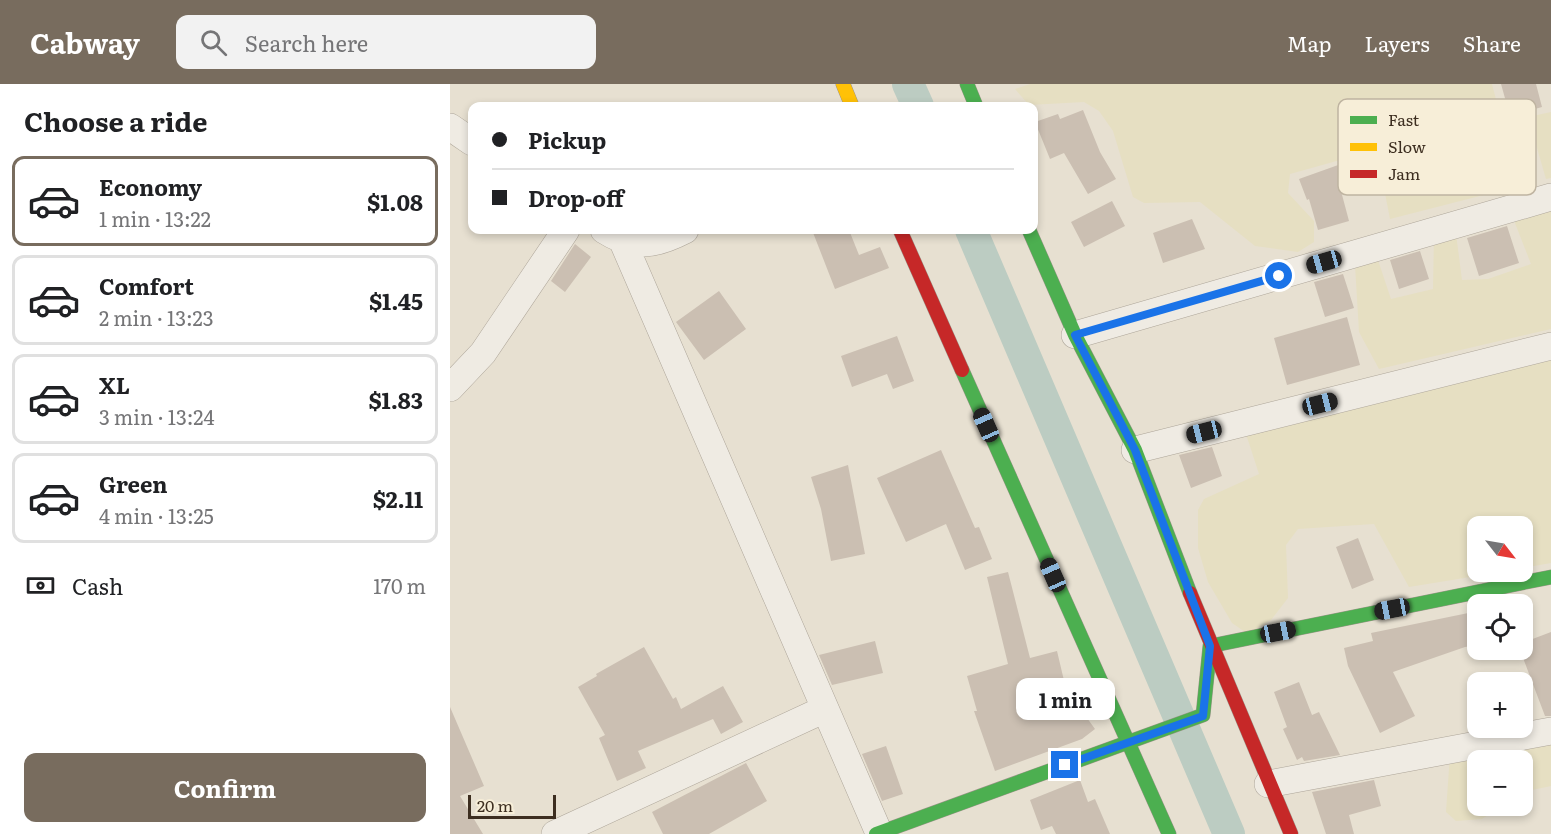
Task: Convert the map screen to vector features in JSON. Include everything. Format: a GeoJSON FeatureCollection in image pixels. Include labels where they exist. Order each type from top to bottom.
{"type":"FeatureCollection","features":[{"type":"Feature","properties":{"kind":"main road"},"geometry":{"type":"LineString","coordinates":[[843,84],[850,102]]}},
{"type":"Feature","properties":{"kind":"main road"},"geometry":{"type":"LineString","coordinates":[[966,84],[974,102]]}},
{"type":"Feature","properties":{"kind":"main road"},"geometry":{"type":"LineString","coordinates":[[902,234],[1169,834]]}},
{"type":"Feature","properties":{"kind":"main road"},"geometry":{"type":"LineString","coordinates":[[1031,234],[1075,335],[1135,450],[1210,646],[1291,834]]}},
{"type":"Feature","properties":{"kind":"main road"},"geometry":{"type":"LineString","coordinates":[[1210,646],[1551,578]]}},
{"type":"Feature","properties":{"kind":"main road"},"geometry":{"type":"LineString","coordinates":[[878,834],[1203,716],[1210,646]]}},
{"type":"Feature","properties":{"kind":"street"},"geometry":{"type":"LineString","coordinates":[[450,127],[468,139]]}},
{"type":"Feature","properties":{"kind":"street"},"geometry":{"type":"LineString","coordinates":[[1075,335],[1551,197]]}},
{"type":"Feature","properties":{"kind":"street"},"geometry":{"type":"LineString","coordinates":[[450,388],[483,353],[563,234]]}},
{"type":"Feature","properties":{"kind":"street"},"geometry":{"type":"LineString","coordinates":[[613,236],[662,242],[677,234]]}},
{"type":"Feature","properties":{"kind":"street"},"geometry":{"type":"LineString","coordinates":[[613,236],[825,709],[878,834]]}},
{"type":"Feature","properties":{"kind":"street"},"geometry":{"type":"LineString","coordinates":[[1135,450],[1551,346]]}},
{"type":"Feature","properties":{"kind":"street"},"geometry":{"type":"LineString","coordinates":[[555,834],[825,709]]}},
{"type":"Feature","properties":{"kind":"street"},"geometry":{"type":"LineString","coordinates":[[1268,784],[1551,731]]}},
{"type":"Feature","properties":{"kind":"shaded area"},"geometry":{"type":"Polygon","coordinates":[[[1030,84],[1492,84],[1496,99],[1338,99],[1338,161],[1290,174],[1288,193],[1314,221],[1314,242],[1298,252],[1255,246],[1200,202],[1144,203],[1133,197],[1113,131],[1099,111],[1084,102],[1038,105],[1038,102],[1026,102],[1015,89],[1030,84]]]}},
{"type":"Feature","properties":{"kind":"shaded area"},"geometry":{"type":"Polygon","coordinates":[[[1551,112],[1551,178],[1546,179],[1536,145],[1536,115],[1551,112]]]}},
{"type":"Feature","properties":{"kind":"shaded area"},"geometry":{"type":"Polygon","coordinates":[[[1385,195],[1484,195],[1390,219],[1385,195]]]}},
{"type":"Feature","properties":{"kind":"shaded area"},"geometry":{"type":"Polygon","coordinates":[[[1551,204],[1551,329],[1379,369],[1359,332],[1355,265],[1377,257],[1391,299],[1433,289],[1434,234],[1455,226],[1462,280],[1488,279],[1531,264],[1513,218],[1551,204]]]}},
{"type":"Feature","properties":{"kind":"shaded area"},"geometry":{"type":"Polygon","coordinates":[[[1551,351],[1551,563],[1533,566],[1533,516],[1467,516],[1467,578],[1409,587],[1374,524],[1298,529],[1286,545],[1288,598],[1271,620],[1248,634],[1232,623],[1208,582],[1198,548],[1198,510],[1204,499],[1259,474],[1245,431],[1551,351]]]}},
{"type":"Feature","properties":{"kind":"shaded area"},"geometry":{"type":"Polygon","coordinates":[[[1551,740],[1551,786],[1533,790],[1533,750],[1479,750],[1551,740]]]}},
{"type":"Feature","properties":{"kind":"shaded area"},"geometry":{"type":"Polygon","coordinates":[[[1467,752],[1467,816],[1487,816],[1482,819],[1456,821],[1446,812],[1450,754],[1467,752]]]}},
{"type":"Feature","properties":{"kind":"building"},"geometry":{"type":"Polygon","coordinates":[[[1501,84],[1536,84],[1542,107],[1536,109],[1536,99],[1505,99],[1501,84]]]}},
{"type":"Feature","properties":{"kind":"building"},"geometry":{"type":"Polygon","coordinates":[[[1083,110],[1100,152],[1116,179],[1088,194],[1064,153],[1050,159],[1038,129],[1038,121],[1058,114],[1060,119],[1083,110]]]}},
{"type":"Feature","properties":{"kind":"building"},"geometry":{"type":"Polygon","coordinates":[[[1338,165],[1338,195],[1342,195],[1349,221],[1318,230],[1309,199],[1307,200],[1299,179],[1338,165]]]}},
{"type":"Feature","properties":{"kind":"building"},"geometry":{"type":"Polygon","coordinates":[[[1112,201],[1125,226],[1084,247],[1071,222],[1112,201]]]}},
{"type":"Feature","properties":{"kind":"building"},"geometry":{"type":"Polygon","coordinates":[[[1192,219],[1205,249],[1163,263],[1153,233],[1192,219]]]}},
{"type":"Feature","properties":{"kind":"building"},"geometry":{"type":"Polygon","coordinates":[[[1507,226],[1519,263],[1479,276],[1467,238],[1507,226]]]}},
{"type":"Feature","properties":{"kind":"building"},"geometry":{"type":"Polygon","coordinates":[[[814,234],[851,234],[859,255],[880,247],[889,268],[835,289],[814,234]]]}},
{"type":"Feature","properties":{"kind":"building"},"geometry":{"type":"Polygon","coordinates":[[[575,244],[591,257],[565,292],[551,281],[575,244]]]}},
{"type":"Feature","properties":{"kind":"building"},"geometry":{"type":"Polygon","coordinates":[[[1420,251],[1429,279],[1399,289],[1390,260],[1420,251]]]}},
{"type":"Feature","properties":{"kind":"building"},"geometry":{"type":"Polygon","coordinates":[[[1343,274],[1354,308],[1325,317],[1314,282],[1343,274]]]}},
{"type":"Feature","properties":{"kind":"building"},"geometry":{"type":"Polygon","coordinates":[[[719,291],[746,329],[704,360],[676,322],[719,291]]]}},
{"type":"Feature","properties":{"kind":"building"},"geometry":{"type":"Polygon","coordinates":[[[1347,317],[1360,365],[1287,385],[1274,338],[1347,317]]]}},
{"type":"Feature","properties":{"kind":"building"},"geometry":{"type":"Polygon","coordinates":[[[897,336],[914,381],[893,389],[887,374],[852,387],[841,356],[897,336]]]}},
{"type":"Feature","properties":{"kind":"building"},"geometry":{"type":"Polygon","coordinates":[[[1212,447],[1222,476],[1191,488],[1179,455],[1212,447]]]}},
{"type":"Feature","properties":{"kind":"building"},"geometry":{"type":"Polygon","coordinates":[[[941,450],[975,528],[979,527],[992,559],[965,570],[946,524],[906,542],[877,478],[941,450]]]}},
{"type":"Feature","properties":{"kind":"building"},"geometry":{"type":"Polygon","coordinates":[[[848,465],[865,554],[831,561],[821,509],[811,477],[848,465]]]}},
{"type":"Feature","properties":{"kind":"building"},"geometry":{"type":"Polygon","coordinates":[[[1358,538],[1374,580],[1352,589],[1336,547],[1358,538]]]}},
{"type":"Feature","properties":{"kind":"building"},"geometry":{"type":"Polygon","coordinates":[[[1008,572],[1030,658],[1057,651],[1066,689],[1095,729],[1082,739],[995,771],[974,711],[977,711],[967,676],[1008,664],[987,577],[1008,572]]]}},
{"type":"Feature","properties":{"kind":"building"},"geometry":{"type":"Polygon","coordinates":[[[1467,613],[1467,647],[1393,672],[1415,716],[1380,733],[1348,666],[1344,648],[1373,641],[1371,633],[1467,613]]]}},
{"type":"Feature","properties":{"kind":"building"},"geometry":{"type":"Polygon","coordinates":[[[1551,632],[1551,716],[1545,716],[1533,684],[1533,672],[1528,672],[1524,660],[1533,660],[1533,639],[1551,632]]]}},
{"type":"Feature","properties":{"kind":"building"},"geometry":{"type":"Polygon","coordinates":[[[875,641],[883,673],[832,685],[819,655],[875,641]]]}},
{"type":"Feature","properties":{"kind":"building"},"geometry":{"type":"Polygon","coordinates":[[[644,647],[673,699],[676,697],[681,709],[723,686],[743,722],[721,734],[713,719],[638,751],[646,768],[617,781],[599,738],[605,735],[578,687],[644,647]]]}},
{"type":"Feature","properties":{"kind":"building"},"geometry":{"type":"Polygon","coordinates":[[[1299,682],[1312,715],[1319,712],[1340,755],[1304,761],[1302,757],[1297,760],[1283,729],[1287,727],[1274,692],[1299,682]]]}},
{"type":"Feature","properties":{"kind":"building"},"geometry":{"type":"Polygon","coordinates":[[[450,707],[484,786],[460,796],[483,834],[450,834],[450,707]]]}},
{"type":"Feature","properties":{"kind":"building"},"geometry":{"type":"Polygon","coordinates":[[[886,746],[903,794],[882,801],[862,754],[886,746]]]}},
{"type":"Feature","properties":{"kind":"building"},"geometry":{"type":"Polygon","coordinates":[[[746,763],[767,801],[709,834],[663,834],[652,812],[746,763]]]}},
{"type":"Feature","properties":{"kind":"building"},"geometry":{"type":"Polygon","coordinates":[[[1080,780],[1088,802],[1095,799],[1110,834],[1056,834],[1052,826],[1041,830],[1030,800],[1080,780]]]}},
{"type":"Feature","properties":{"kind":"building"},"geometry":{"type":"Polygon","coordinates":[[[1374,780],[1381,806],[1349,815],[1354,834],[1326,834],[1312,792],[1374,780]]]}},
{"type":"Feature","properties":{"kind":"waterway"},"geometry":{"type":"LineString","coordinates":[[908,84],[916,102]]}},
{"type":"Feature","properties":{"kind":"waterway"},"geometry":{"type":"LineString","coordinates":[[973,234],[1229,834]]}},
{"type":"Feature","properties":{"kind":"traffic: fast"},"geometry":{"type":"LineString","coordinates":[[967,84],[974,102]]}},
{"type":"Feature","properties":{"kind":"traffic: fast"},"geometry":{"type":"LineString","coordinates":[[1031,234],[1075,335],[1135,450],[1190,593]]}},
{"type":"Feature","properties":{"kind":"traffic: fast"},"geometry":{"type":"LineString","coordinates":[[962,370],[1169,834]]}},
{"type":"Feature","properties":{"kind":"traffic: fast"},"geometry":{"type":"LineString","coordinates":[[876,834],[1203,715],[1210,646],[1551,577]]}},
{"type":"Feature","properties":{"kind":"traffic: slow"},"geometry":{"type":"LineString","coordinates":[[843,84],[850,102]]}},
{"type":"Feature","properties":{"kind":"traffic: jam"},"geometry":{"type":"LineString","coordinates":[[902,234],[962,370]]}},
{"type":"Feature","properties":{"kind":"traffic: jam"},"geometry":{"type":"LineString","coordinates":[[1190,593],[1291,834]]}},
{"type":"Feature","properties":{"kind":"route"},"geometry":{"type":"LineString","coordinates":[[1065,765],[1203,716],[1210,646],[1135,450],[1075,335],[1279,276]]}}]}
